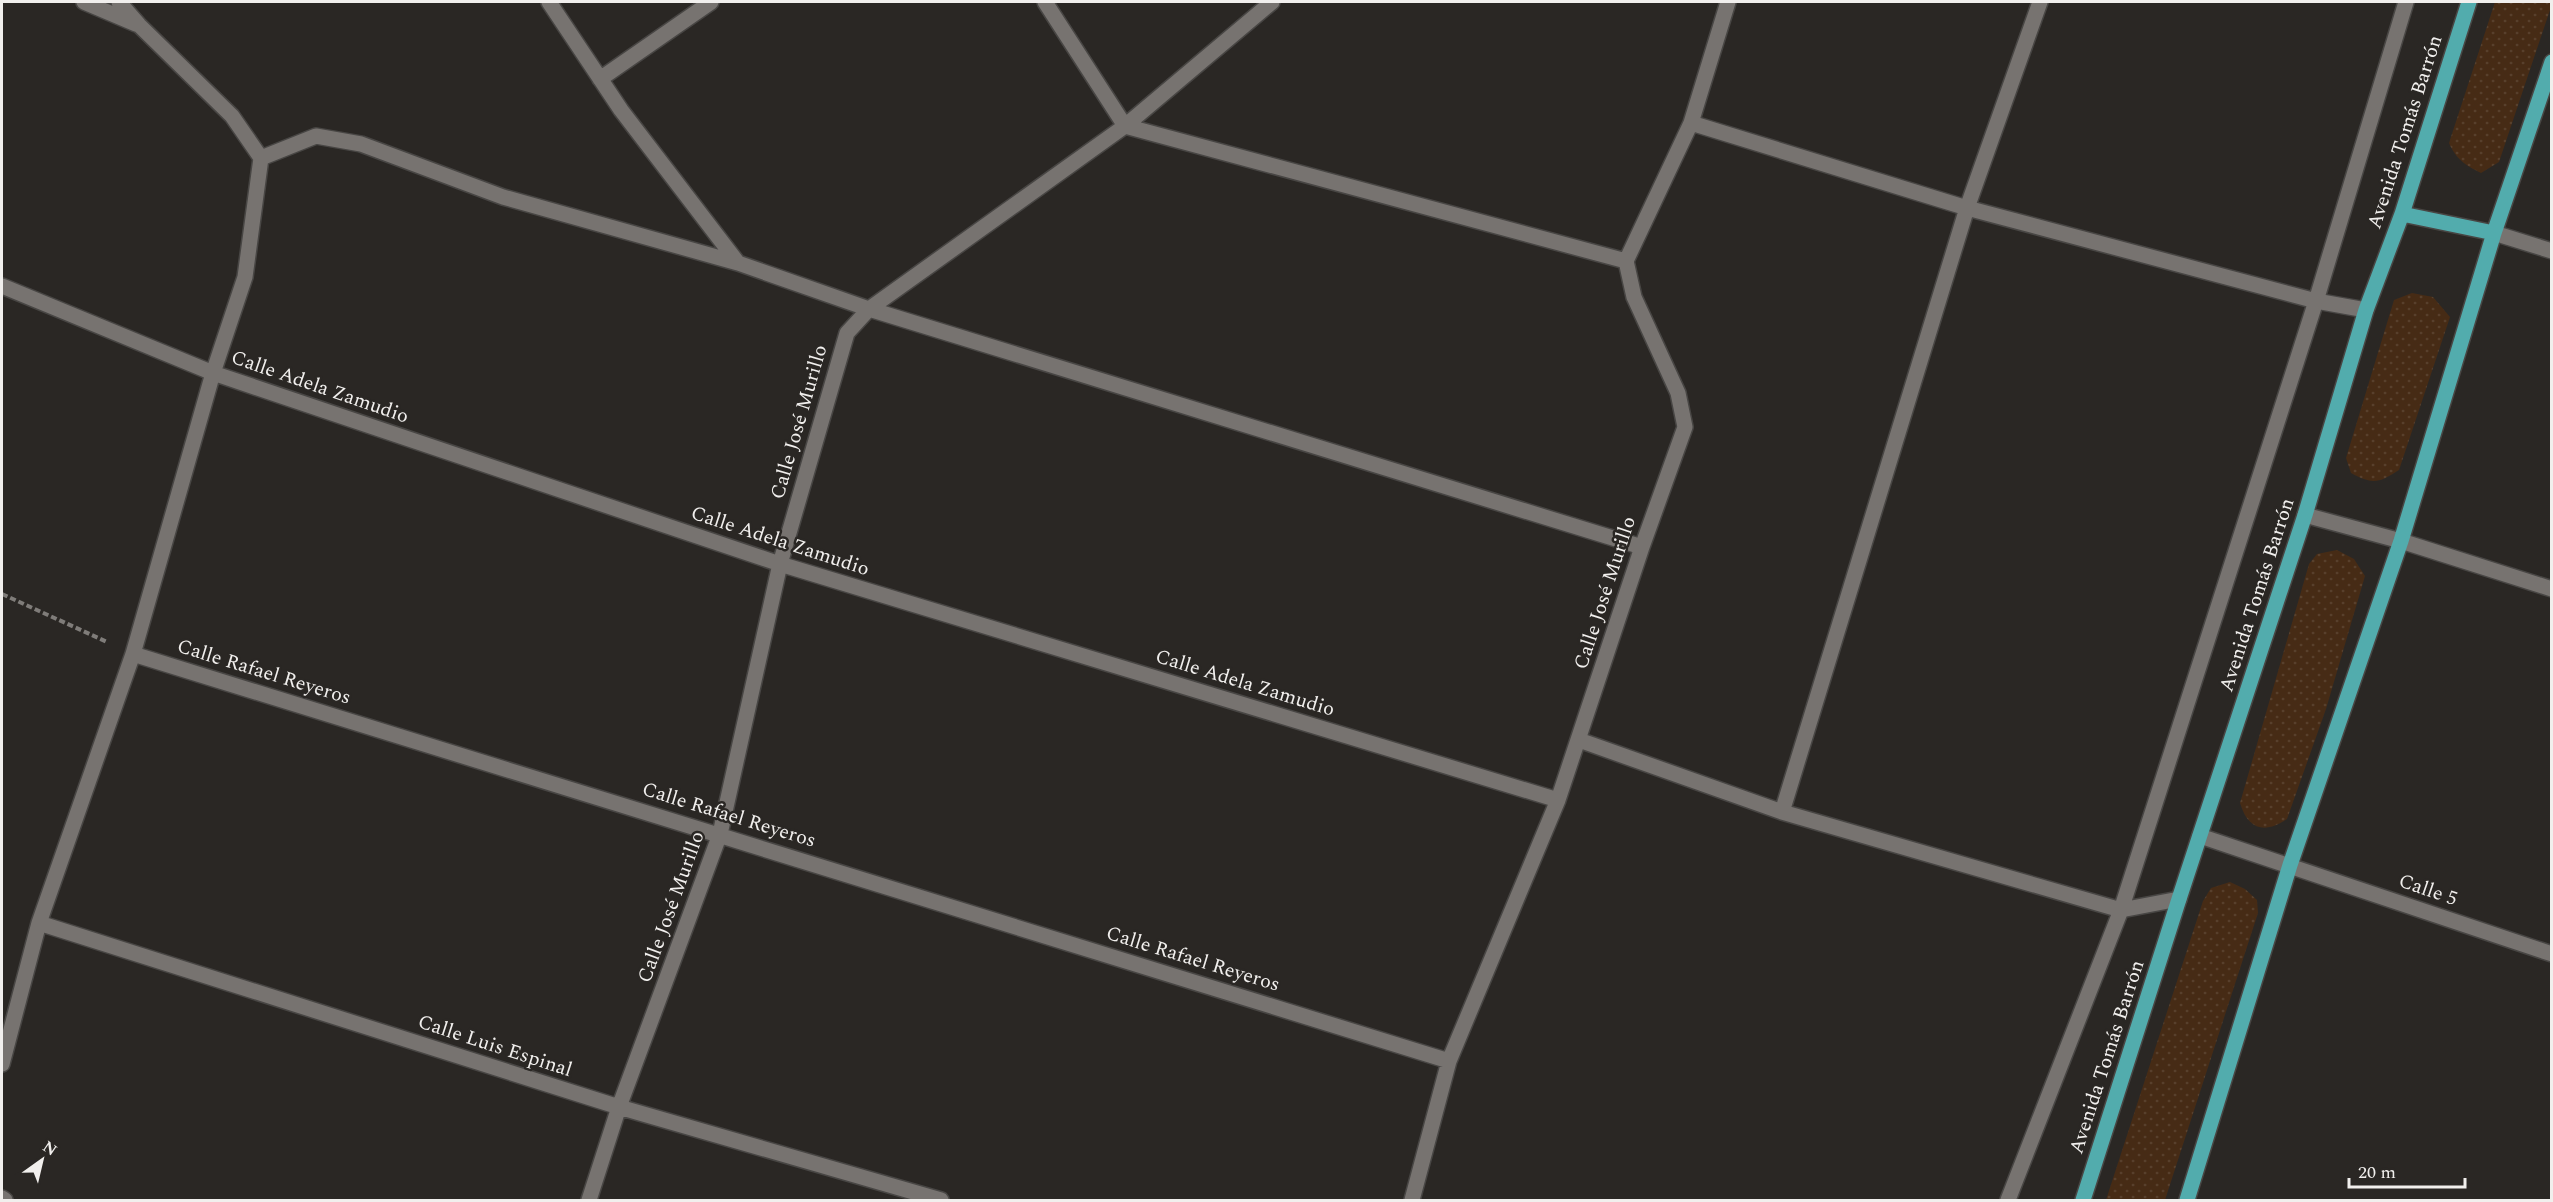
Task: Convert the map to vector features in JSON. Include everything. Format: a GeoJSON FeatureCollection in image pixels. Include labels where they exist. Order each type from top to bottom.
{"type":"FeatureCollection","features":[{"type":"Feature","properties":{"kind":"main road","name":"Avenida Tomás Barrón"},"geometry":{"type":"LineString","coordinates":[[2084,1200],[2179,899],[2305,515],[2366,310],[2402,214],[2469,2]]}},
{"type":"Feature","properties":{"kind":"main road"},"geometry":{"type":"LineString","coordinates":[[2187,1200],[2290,865],[2401,541],[2494,233],[2552,62]]}},
{"type":"Feature","properties":{"kind":"main road"},"geometry":{"type":"LineString","coordinates":[[2402,214],[2494,233]]}},
{"type":"Feature","properties":{"kind":"street"},"geometry":{"type":"LineString","coordinates":[[84,2],[140,25]]}},
{"type":"Feature","properties":{"kind":"street"},"geometry":{"type":"LineString","coordinates":[[2,1064],[39,923],[133,654],[213,372],[245,277],[261,158],[232,116],[119,2]]}},
{"type":"Feature","properties":{"kind":"street"},"geometry":{"type":"LineString","coordinates":[[549,2],[621,110],[738,263]]}},
{"type":"Feature","properties":{"kind":"street"},"geometry":{"type":"LineString","coordinates":[[600,79],[711,2]]}},
{"type":"Feature","properties":{"kind":"street"},"geometry":{"type":"LineString","coordinates":[[1046,2],[1125,126],[1626,261],[1691,123],[1728,2]]}},
{"type":"Feature","properties":{"kind":"street","name":"Calle José Murillo"},"geometry":{"type":"LineString","coordinates":[[589,1200],[619,1107],[720,834],[780,564],[847,333],[869,309],[1125,126],[1272,2]]}},
{"type":"Feature","properties":{"kind":"street"},"geometry":{"type":"LineString","coordinates":[[1782,812],[1967,208],[2040,2]]}},
{"type":"Feature","properties":{"kind":"street"},"geometry":{"type":"LineString","coordinates":[[2008,1200],[2121,910],[2316,301],[2406,2]]}},
{"type":"Feature","properties":{"kind":"street"},"geometry":{"type":"LineString","coordinates":[[1691,123],[1967,208],[2316,301],[2366,310]]}},
{"type":"Feature","properties":{"kind":"street"},"geometry":{"type":"LineString","coordinates":[[261,158],[316,136],[361,144],[503,197],[738,263],[869,309],[1642,547]]}},
{"type":"Feature","properties":{"kind":"street"},"geometry":{"type":"LineString","coordinates":[[2494,233],[2552,251]]}},
{"type":"Feature","properties":{"kind":"street","name":"Calle José Murillo"},"geometry":{"type":"LineString","coordinates":[[1412,1200],[1449,1061],[1558,800],[1642,547],[1685,427],[1678,393],[1634,297],[1626,261]]}},
{"type":"Feature","properties":{"kind":"street","name":"Calle Adela Zamudio"},"geometry":{"type":"LineString","coordinates":[[2,286],[213,372],[780,564],[1558,800]]}},
{"type":"Feature","properties":{"kind":"street"},"geometry":{"type":"LineString","coordinates":[[2305,515],[2401,541],[2552,589]]}},
{"type":"Feature","properties":{"kind":"street","name":"Calle Rafael Reyeros"},"geometry":{"type":"LineString","coordinates":[[133,654],[1449,1061]]}},
{"type":"Feature","properties":{"kind":"street"},"geometry":{"type":"LineString","coordinates":[[1579,740],[1782,812],[2121,910],[2179,899]]}},
{"type":"Feature","properties":{"kind":"street","name":"Calle 5"},"geometry":{"type":"LineString","coordinates":[[2200,836],[2552,954]]}},
{"type":"Feature","properties":{"kind":"street","name":"Calle Luis Espinal"},"geometry":{"type":"LineString","coordinates":[[39,923],[619,1107],[941,1200]]}},
{"type":"Feature","properties":{"kind":"path"},"geometry":{"type":"LineString","coordinates":[[2,594],[133,654]]}},
{"type":"Feature","properties":{"kind":"shaded area"},"geometry":{"type":"Polygon","coordinates":[[[2495,2],[2551,2],[2552,4],[2499,162],[2481,173],[2462,161],[2449,143],[2495,2]]]}},
{"type":"Feature","properties":{"kind":"shaded area"},"geometry":{"type":"Polygon","coordinates":[[[2412,293],[2433,297],[2450,317],[2399,470],[2381,480],[2371,481],[2351,473],[2346,458],[2394,300],[2412,293]]]}},
{"type":"Feature","properties":{"kind":"shaded area"},"geometry":{"type":"Polygon","coordinates":[[[2337,550],[2354,559],[2365,576],[2326,709],[2287,819],[2272,827],[2258,827],[2248,819],[2240,803],[2309,564],[2317,554],[2337,550]]]}},
{"type":"Feature","properties":{"kind":"shaded area"},"geometry":{"type":"Polygon","coordinates":[[[2230,882],[2245,889],[2257,900],[2258,913],[2165,1200],[2106,1200],[2203,901],[2211,888],[2230,882]]]}}]}
